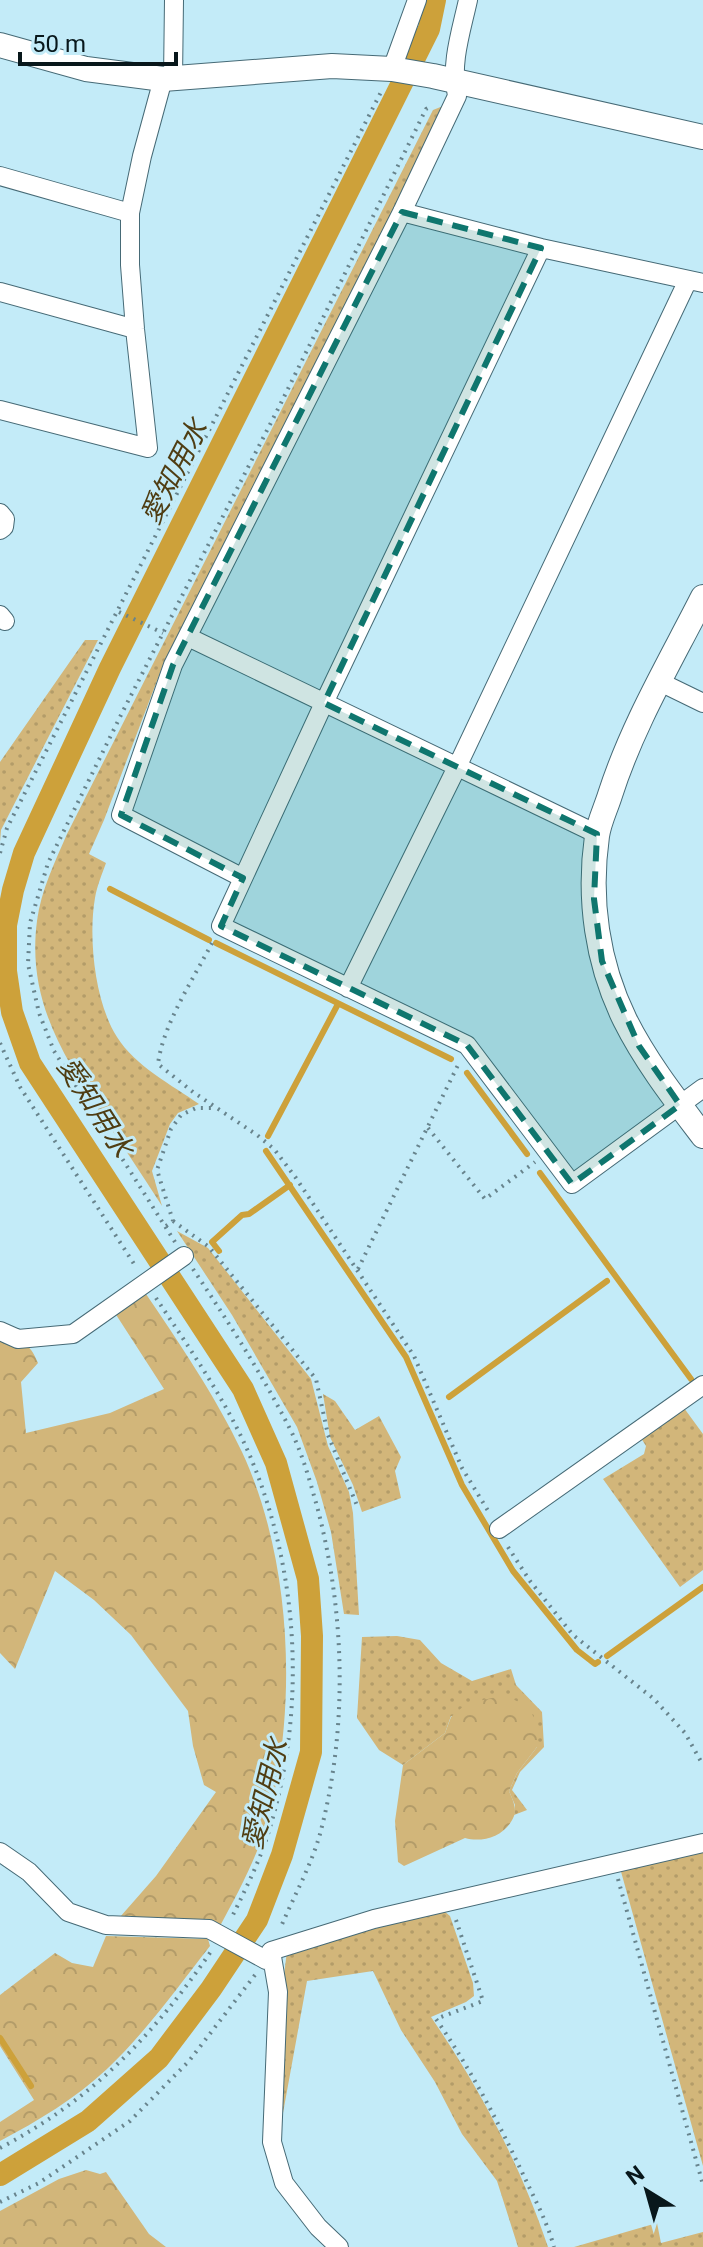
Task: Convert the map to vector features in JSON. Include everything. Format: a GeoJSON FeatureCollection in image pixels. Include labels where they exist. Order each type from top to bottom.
{"type":"FeatureCollection","features":[{"type":"Feature","properties":{"kind":"street"},"geometry":{"type":"LineString","coordinates":[[0,410],[148,448],[130,265],[130,213],[142,156],[168,79],[174,0]]}},
{"type":"Feature","properties":{"kind":"street"},"geometry":{"type":"LineString","coordinates":[[392,69],[417,0]]}},
{"type":"Feature","properties":{"kind":"street"},"geometry":{"type":"LineString","coordinates":[[243,878],[121,815],[173,665],[402,212],[447,84],[468,0]]}},
{"type":"Feature","properties":{"kind":"street"},"geometry":{"type":"LineString","coordinates":[[0,45],[86,69],[168,79],[296,67],[392,69],[447,84],[703,137]]}},
{"type":"Feature","properties":{"kind":"street"},"geometry":{"type":"LineString","coordinates":[[0,176],[130,213]]}},
{"type":"Feature","properties":{"kind":"street"},"geometry":{"type":"LineString","coordinates":[[348,988],[696,282],[541,248],[402,212]]}},
{"type":"Feature","properties":{"kind":"street"},"geometry":{"type":"LineString","coordinates":[[541,248],[221,926],[467,1045],[572,1184],[703,1088]]}},
{"type":"Feature","properties":{"kind":"street"},"geometry":{"type":"LineString","coordinates":[[0,292],[135,329]]}},
{"type":"Feature","properties":{"kind":"street"},"geometry":{"type":"LineString","coordinates":[[0,513],[5,519],[4,527],[0,530]]}},
{"type":"Feature","properties":{"kind":"street"},"geometry":{"type":"LineString","coordinates":[[703,597],[629,741],[597,834],[594,899],[602,961],[634,1037],[703,1136]]}},
{"type":"Feature","properties":{"kind":"street"},"geometry":{"type":"LineString","coordinates":[[188,637],[597,834]]}},
{"type":"Feature","properties":{"kind":"street"},"geometry":{"type":"LineString","coordinates":[[660,682],[703,703]]}},
{"type":"Feature","properties":{"kind":"street"},"geometry":{"type":"LineString","coordinates":[[0,1331],[18,1339],[73,1334],[184,1256]]}},
{"type":"Feature","properties":{"kind":"street"},"geometry":{"type":"LineString","coordinates":[[499,1529],[703,1385]]}},
{"type":"Feature","properties":{"kind":"street"},"geometry":{"type":"LineString","coordinates":[[0,1852],[29,1872],[68,1912],[106,1925],[209,1929],[268,1955],[374,1919],[703,1843]]}},
{"type":"Feature","properties":{"kind":"street"},"geometry":{"type":"LineString","coordinates":[[268,1955],[278,1992],[272,2142],[284,2183],[318,2227],[339,2247]]}},
{"type":"Feature","properties":{"kind":"path"},"geometry":{"type":"LineString","coordinates":[[0,853],[7,828],[392,69]]}},
{"type":"Feature","properties":{"kind":"path"},"geometry":{"type":"LineString","coordinates":[[0,2202],[39,2183],[130,2121],[189,2061],[268,1955],[319,1835],[334,1757],[339,1699],[339,1636],[334,1584],[310,1481],[294,1437],[237,1335],[54,1051],[39,1013],[28,964],[30,923],[48,863],[426,109],[447,84]]}},
{"type":"Feature","properties":{"kind":"path"},"geometry":{"type":"LineString","coordinates":[[119,612],[164,633]]}},
{"type":"Feature","properties":{"kind":"path"},"geometry":{"type":"LineString","coordinates":[[221,926],[183,999],[160,1050],[158,1064],[274,1149],[414,1356],[462,1468],[530,1581],[573,1635],[654,1699],[685,1733],[703,1765]]}},
{"type":"Feature","properties":{"kind":"path"},"geometry":{"type":"LineString","coordinates":[[0,1043],[20,1087],[221,1401],[246,1447],[277,1535],[288,1592],[293,1677],[289,1735],[279,1793],[261,1853],[223,1935],[187,1986],[119,2066],[51,2118],[0,2148]]}},
{"type":"Feature","properties":{"kind":"path"},"geometry":{"type":"LineString","coordinates":[[357,1270],[467,1045]]}},
{"type":"Feature","properties":{"kind":"path"},"geometry":{"type":"LineString","coordinates":[[215,1108],[196,1108],[181,1115],[171,1129],[157,1170],[173,1221],[209,1247],[316,1379],[328,1435],[358,1508]]}},
{"type":"Feature","properties":{"kind":"path"},"geometry":{"type":"LineString","coordinates":[[428,1128],[485,1199],[548,1153]]}},
{"type":"Feature","properties":{"kind":"path"},"geometry":{"type":"LineString","coordinates":[[166,1226],[173,1221]]}},
{"type":"Feature","properties":{"kind":"path"},"geometry":{"type":"LineString","coordinates":[[613,1862],[703,2185]]}},
{"type":"Feature","properties":{"kind":"path"},"geometry":{"type":"LineString","coordinates":[[450,1903],[483,2001],[436,2019],[469,2067],[489,2104],[554,2247]]}},
{"type":"Feature","properties":{"kind":"highlighted area"},"geometry":{"type":"Polygon","coordinates":[[[402,212],[541,248],[324,703],[597,834],[594,899],[602,961],[639,1046],[680,1105],[572,1184],[467,1045],[221,926],[243,878],[121,815],[173,665],[402,212]]]}},
{"type":"Feature","properties":{"kind":"green space"},"geometry":{"type":"Polygon","coordinates":[[[443,106],[163,665],[89,854],[106,863],[96,894],[92,932],[95,970],[109,1023],[134,1057],[199,1104],[178,1113],[170,1124],[152,1171],[162,1206],[86,1091],[50,1023],[42,1000],[35,949],[42,898],[67,834],[433,110],[443,106]]]}},
{"type":"Feature","properties":{"kind":"green space"},"geometry":{"type":"Polygon","coordinates":[[[85,640],[98,640],[1,830],[0,842],[0,762],[85,640]]]}},
{"type":"Feature","properties":{"kind":"green space"},"geometry":{"type":"Polygon","coordinates":[[[177,1231],[208,1248],[311,1379],[328,1446],[349,1492],[359,1615],[344,1614],[331,1532],[297,1427],[232,1315],[177,1231]]]}},
{"type":"Feature","properties":{"kind":"green space"},"geometry":{"type":"Polygon","coordinates":[[[144,1291],[209,1390],[242,1452],[271,1537],[280,1583],[286,1679],[278,1772],[260,1844],[220,1926],[120,1917],[156,1876],[216,1792],[204,1785],[193,1746],[188,1711],[131,1635],[94,1600],[55,1571],[15,1669],[0,1653],[0,1337],[24,1344],[38,1363],[21,1382],[26,1433],[110,1413],[164,1389],[113,1310],[144,1291]]]}},
{"type":"Feature","properties":{"kind":"green space"},"geometry":{"type":"Polygon","coordinates":[[[323,1394],[335,1401],[355,1430],[379,1416],[401,1457],[395,1471],[401,1498],[362,1512],[330,1437],[323,1394]]]}},
{"type":"Feature","properties":{"kind":"green space"},"geometry":{"type":"Polygon","coordinates":[[[684,1408],[703,1434],[703,1570],[680,1587],[603,1479],[644,1454],[646,1446],[641,1438],[684,1408]]]}},
{"type":"Feature","properties":{"kind":"green space"},"geometry":{"type":"Polygon","coordinates":[[[397,1636],[420,1640],[441,1663],[472,1681],[511,1669],[516,1685],[542,1712],[544,1747],[520,1772],[512,1790],[527,1810],[514,1815],[515,1805],[509,1791],[517,1773],[537,1747],[451,1716],[445,1733],[403,1765],[379,1750],[357,1718],[362,1637],[397,1636]]]}},
{"type":"Feature","properties":{"kind":"green space"},"geometry":{"type":"Polygon","coordinates":[[[505,1695],[528,1707],[537,1723],[537,1747],[517,1773],[509,1791],[515,1810],[510,1823],[493,1836],[465,1838],[404,1866],[398,1862],[395,1821],[403,1765],[445,1733],[451,1717],[466,1704],[505,1695]]]}},
{"type":"Feature","properties":{"kind":"green space"},"geometry":{"type":"Polygon","coordinates":[[[703,1846],[703,2166],[620,1868],[703,1846]]]}},
{"type":"Feature","properties":{"kind":"green space"},"geometry":{"type":"Polygon","coordinates":[[[444,1911],[450,1916],[473,1983],[474,1996],[431,2017],[466,2071],[497,2128],[525,2187],[548,2247],[518,2247],[497,2181],[462,2134],[435,2082],[401,2030],[373,1971],[307,1981],[281,2124],[287,1951],[444,1911]]]}},
{"type":"Feature","properties":{"kind":"green space"},"geometry":{"type":"Polygon","coordinates":[[[106,1936],[208,1939],[210,1946],[148,2025],[107,2069],[83,2090],[0,2141],[0,2122],[34,2100],[0,2046],[0,1995],[55,1953],[72,1963],[93,1967],[106,1936]]]}},
{"type":"Feature","properties":{"kind":"green space"},"geometry":{"type":"Polygon","coordinates":[[[86,2170],[100,2174],[106,2172],[149,2234],[166,2247],[0,2247],[0,2211],[59,2179],[86,2170]]]}},
{"type":"Feature","properties":{"kind":"green space"},"geometry":{"type":"Polygon","coordinates":[[[657,2223],[661,2243],[703,2232],[703,2247],[574,2247],[657,2223]]]}},
{"type":"Feature","properties":{"kind":"waterway","name":"愛知用水"},"geometry":{"type":"LineString","coordinates":[[0,2175],[88,2121],[159,2058],[211,1989],[257,1920],[282,1855],[311,1752],[312,1636],[308,1579],[276,1463],[243,1389],[30,1063],[12,1012],[6,971],[6,925],[24,853],[110,668],[429,29],[435,0]]}},
{"type":"Feature","properties":{"kind":"waterway"},"geometry":{"type":"LineString","coordinates":[[110,889],[209,940]]}},
{"type":"Feature","properties":{"kind":"waterway"},"geometry":{"type":"LineString","coordinates":[[216,943],[451,1059]]}},
{"type":"Feature","properties":{"kind":"waterway"},"geometry":{"type":"LineString","coordinates":[[268,1136],[338,1004]]}},
{"type":"Feature","properties":{"kind":"waterway"},"geometry":{"type":"LineString","coordinates":[[467,1073],[527,1154]]}},
{"type":"Feature","properties":{"kind":"waterway"},"geometry":{"type":"LineString","coordinates":[[266,1151],[406,1357],[462,1485],[513,1571],[577,1650],[595,1664],[598,1662]]}},
{"type":"Feature","properties":{"kind":"waterway"},"geometry":{"type":"LineString","coordinates":[[540,1173],[691,1379]]}},
{"type":"Feature","properties":{"kind":"waterway"},"geometry":{"type":"LineString","coordinates":[[219,1251],[212,1242],[242,1215],[249,1214],[290,1185]]}},
{"type":"Feature","properties":{"kind":"waterway"},"geometry":{"type":"LineString","coordinates":[[449,1397],[607,1281]]}},
{"type":"Feature","properties":{"kind":"waterway"},"geometry":{"type":"LineString","coordinates":[[607,1656],[703,1587]]}},
{"type":"Feature","properties":{"kind":"waterway"},"geometry":{"type":"LineString","coordinates":[[0,2038],[31,2086]]}}]}
